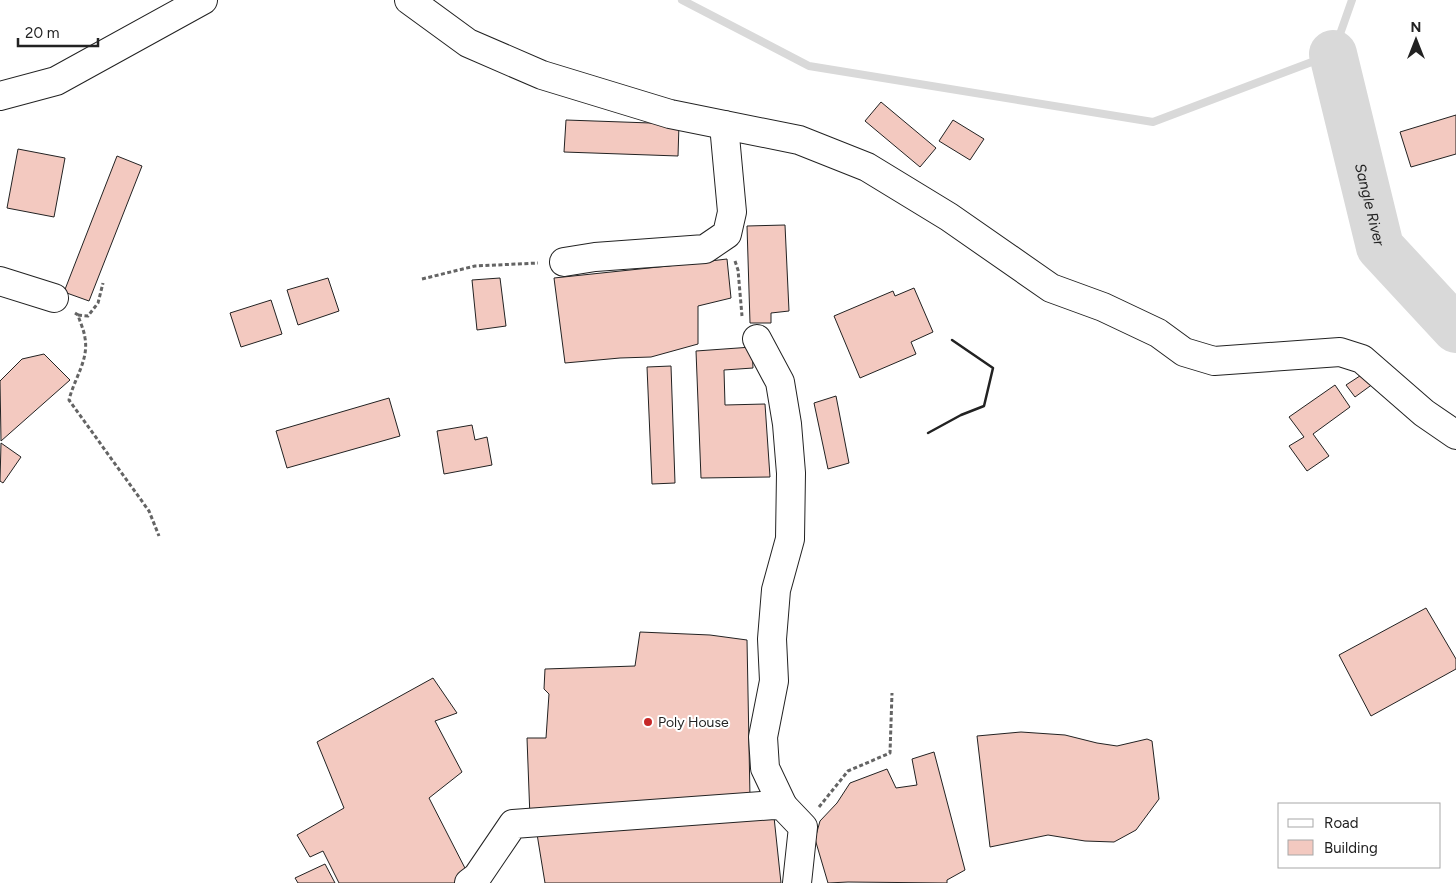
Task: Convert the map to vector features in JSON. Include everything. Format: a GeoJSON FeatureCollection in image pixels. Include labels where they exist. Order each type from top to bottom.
{"type":"FeatureCollection","features":[{"type":"Feature","properties":{"kind":"street"},"geometry":{"type":"LineString","coordinates":[[0,96],[56,81],[203,0]]}},
{"type":"Feature","properties":{"kind":"street"},"geometry":{"type":"LineString","coordinates":[[409,0],[468,43],[542,75],[670,114],[799,140],[867,167],[949,217],[1051,288],[1103,308],[1158,333],[1184,352],[1214,361],[1340,352],[1362,359],[1424,413],[1456,435]]}},
{"type":"Feature","properties":{"kind":"street"},"geometry":{"type":"LineString","coordinates":[[564,262],[595,257],[705,249],[727,234],[732,212],[724,125]]}},
{"type":"Feature","properties":{"kind":"street"},"geometry":{"type":"LineString","coordinates":[[0,281],[54,298]]}},
{"type":"Feature","properties":{"kind":"street"},"geometry":{"type":"LineString","coordinates":[[757,339],[780,382],[787,424],[791,473],[790,539],[776,590],[772,639],[774,681],[764,737],[765,768],[783,806],[803,827],[797,883]]}},
{"type":"Feature","properties":{"kind":"street"},"geometry":{"type":"LineString","coordinates":[[469,883],[477,877],[513,824],[774,805],[783,806]]}},
{"type":"Feature","properties":{"kind":"path"},"geometry":{"type":"LineString","coordinates":[[727,234],[738,270],[742,320],[757,339]]}},
{"type":"Feature","properties":{"kind":"path"},"geometry":{"type":"LineString","coordinates":[[422,279],[475,266],[564,262]]}},
{"type":"Feature","properties":{"kind":"path"},"geometry":{"type":"LineString","coordinates":[[54,298],[78,315],[88,316],[98,303],[103,283]]}},
{"type":"Feature","properties":{"kind":"path"},"geometry":{"type":"LineString","coordinates":[[78,315],[85,338],[84,361],[72,388],[69,400],[149,511],[160,536]]}},
{"type":"Feature","properties":{"kind":"path"},"geometry":{"type":"LineString","coordinates":[[803,827],[848,771],[890,753],[892,693]]}},
{"type":"Feature","properties":{"kind":"building"},"geometry":{"type":"Polygon","coordinates":[[[881,102],[936,148],[920,167],[865,121],[881,102]]]}},
{"type":"Feature","properties":{"kind":"building"},"geometry":{"type":"Polygon","coordinates":[[[1456,115],[1456,154],[1411,167],[1400,132],[1456,115]]]}},
{"type":"Feature","properties":{"kind":"building"},"geometry":{"type":"Polygon","coordinates":[[[566,120],[679,124],[678,156],[564,152],[566,120]]]}},
{"type":"Feature","properties":{"kind":"building"},"geometry":{"type":"Polygon","coordinates":[[[953,120],[984,139],[970,160],[939,141],[953,120]]]}},
{"type":"Feature","properties":{"kind":"building"},"geometry":{"type":"Polygon","coordinates":[[[18,149],[65,158],[54,217],[7,208],[18,149]]]}},
{"type":"Feature","properties":{"kind":"building"},"geometry":{"type":"Polygon","coordinates":[[[117,156],[142,166],[89,301],[64,292],[117,156]]]}},
{"type":"Feature","properties":{"kind":"building"},"geometry":{"type":"Polygon","coordinates":[[[785,225],[789,311],[771,313],[771,323],[750,323],[747,226],[785,225]]]}},
{"type":"Feature","properties":{"kind":"building"},"geometry":{"type":"Polygon","coordinates":[[[727,259],[731,298],[698,306],[698,344],[651,357],[565,363],[554,278],[727,259]]]}},
{"type":"Feature","properties":{"kind":"building"},"geometry":{"type":"Polygon","coordinates":[[[328,278],[339,311],[298,325],[287,290],[328,278]]]}},
{"type":"Feature","properties":{"kind":"building"},"geometry":{"type":"Polygon","coordinates":[[[500,278],[506,326],[477,330],[472,280],[500,278]]]}},
{"type":"Feature","properties":{"kind":"building"},"geometry":{"type":"Polygon","coordinates":[[[914,288],[933,332],[911,342],[916,354],[860,378],[834,316],[893,291],[895,296],[914,288]]]}},
{"type":"Feature","properties":{"kind":"building"},"geometry":{"type":"Polygon","coordinates":[[[271,300],[282,334],[241,347],[230,313],[271,300]]]}},
{"type":"Feature","properties":{"kind":"building"},"geometry":{"type":"Polygon","coordinates":[[[752,347],[753,368],[724,370],[725,405],[765,404],[770,477],[701,478],[696,351],[752,347]]]}},
{"type":"Feature","properties":{"kind":"building"},"geometry":{"type":"Polygon","coordinates":[[[44,354],[70,380],[1,441],[0,381],[22,359],[44,354]]]}},
{"type":"Feature","properties":{"kind":"building"},"geometry":{"type":"Polygon","coordinates":[[[671,366],[675,483],[652,484],[647,367],[671,366]]]}},
{"type":"Feature","properties":{"kind":"building"},"geometry":{"type":"Polygon","coordinates":[[[1369,370],[1377,381],[1355,397],[1346,385],[1369,370]]]}},
{"type":"Feature","properties":{"kind":"building"},"geometry":{"type":"Polygon","coordinates":[[[1335,385],[1350,407],[1313,434],[1329,456],[1307,471],[1289,446],[1304,437],[1289,417],[1335,385]]]}},
{"type":"Feature","properties":{"kind":"building"},"geometry":{"type":"Polygon","coordinates":[[[836,396],[849,463],[828,469],[814,403],[836,396]]]}},
{"type":"Feature","properties":{"kind":"building"},"geometry":{"type":"Polygon","coordinates":[[[389,398],[400,436],[287,468],[276,431],[389,398]]]}},
{"type":"Feature","properties":{"kind":"building"},"geometry":{"type":"Polygon","coordinates":[[[472,425],[475,440],[487,437],[492,465],[444,474],[437,431],[472,425]]]}},
{"type":"Feature","properties":{"kind":"building"},"geometry":{"type":"Polygon","coordinates":[[[1,443],[21,457],[3,483],[0,481],[1,443]]]}},
{"type":"Feature","properties":{"kind":"building"},"geometry":{"type":"Polygon","coordinates":[[[1426,608],[1456,659],[1456,669],[1371,716],[1339,655],[1426,608]]]}},
{"type":"Feature","properties":{"kind":"building","name":"Poly House"},"geometry":{"type":"Polygon","coordinates":[[[640,632],[710,635],[747,640],[750,797],[530,818],[527,738],[546,738],[549,694],[544,689],[545,669],[635,666],[640,632]]]}},
{"type":"Feature","properties":{"kind":"building"},"geometry":{"type":"Polygon","coordinates":[[[433,678],[457,713],[435,721],[462,772],[429,798],[468,874],[456,883],[339,883],[323,851],[310,857],[297,835],[344,808],[317,742],[433,678]]]}},
{"type":"Feature","properties":{"kind":"building"},"geometry":{"type":"Polygon","coordinates":[[[1021,732],[1065,735],[1117,746],[1147,739],[1152,741],[1159,799],[1136,830],[1114,842],[1085,841],[1048,835],[990,847],[977,736],[1021,732]]]}},
{"type":"Feature","properties":{"kind":"building"},"geometry":{"type":"Polygon","coordinates":[[[934,752],[965,870],[947,880],[947,883],[828,883],[815,839],[820,821],[837,803],[850,783],[887,769],[896,788],[917,785],[912,759],[934,752]]]}},
{"type":"Feature","properties":{"kind":"building"},"geometry":{"type":"Polygon","coordinates":[[[774,817],[781,883],[545,883],[537,834],[774,817]]]}},
{"type":"Feature","properties":{"kind":"building"},"geometry":{"type":"Polygon","coordinates":[[[325,864],[335,883],[298,883],[295,878],[325,864]]]}},
{"type":"Feature","properties":{"kind":"waterway"},"geometry":{"type":"LineString","coordinates":[[682,0],[809,66],[1153,122],[1333,54],[1352,0]]}},
{"type":"Feature","properties":{"kind":"waterway","name":"Sangle River"},"geometry":{"type":"LineString","coordinates":[[1333,54],[1380,247],[1456,329]]}},
{"type":"Feature","properties":{"kind":"wall"},"geometry":{"type":"LineString","coordinates":[[928,433],[961,415],[984,406],[993,368],[952,340]]}},
{"type":"Feature","properties":{"kind":"place","name":"Poly House"},"geometry":{"type":"Point","coordinates":[648,722]}}]}
